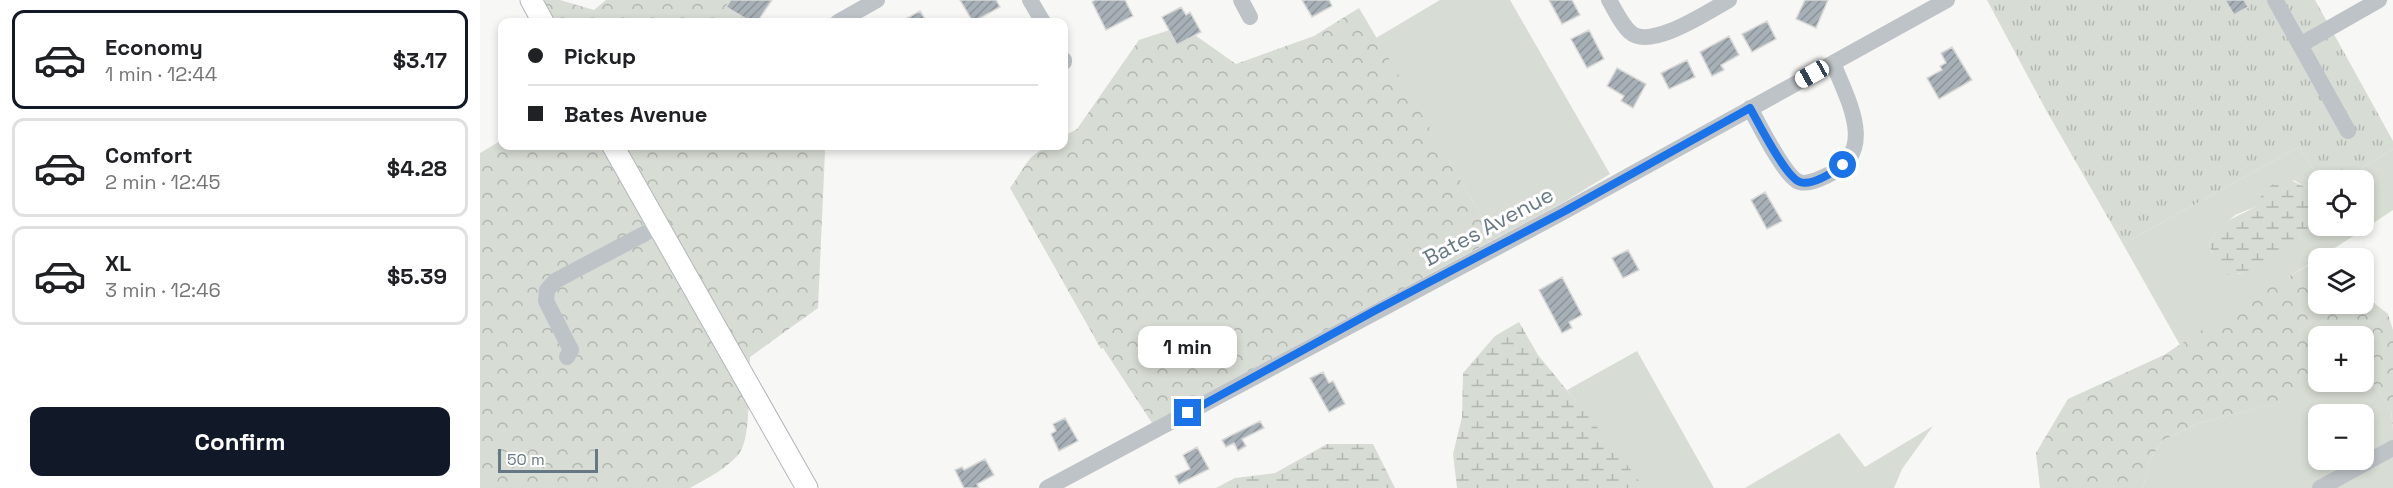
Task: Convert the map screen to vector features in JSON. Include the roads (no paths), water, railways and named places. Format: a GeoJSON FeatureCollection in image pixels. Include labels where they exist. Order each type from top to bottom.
{"type":"FeatureCollection","features":[{"type":"Feature","properties":{"kind":"main road"},"geometry":{"type":"LineString","coordinates":[[531,0],[541,18]]}},
{"type":"Feature","properties":{"kind":"main road"},"geometry":{"type":"LineString","coordinates":[[615,150],[807,488]]}},
{"type":"Feature","properties":{"kind":"street"},"geometry":{"type":"LineString","coordinates":[[845,18],[877,0]]}},
{"type":"Feature","properties":{"kind":"street"},"geometry":{"type":"LineString","coordinates":[[1030,0],[1040,18]]}},
{"type":"Feature","properties":{"kind":"street"},"geometry":{"type":"LineString","coordinates":[[1241,0],[1250,17]]}},
{"type":"Feature","properties":{"kind":"street"},"geometry":{"type":"LineString","coordinates":[[1609,0],[1630,32],[1644,38],[1672,30],[1729,0]]}},
{"type":"Feature","properties":{"kind":"street","name":"Bates Avenue"},"geometry":{"type":"LineString","coordinates":[[1047,488],[1565,211],[1947,0]]}},
{"type":"Feature","properties":{"kind":"street"},"geometry":{"type":"LineString","coordinates":[[2275,0],[2348,131]]}},
{"type":"Feature","properties":{"kind":"street"},"geometry":{"type":"LineString","coordinates":[[2300,45],[2379,0]]}},
{"type":"Feature","properties":{"kind":"street"},"geometry":{"type":"LineString","coordinates":[[1750,108],[1779,159],[1797,182],[1803,183],[1830,174],[1849,159],[1857,137],[1851,109],[1833,63]]}},
{"type":"Feature","properties":{"kind":"street"},"geometry":{"type":"LineString","coordinates":[[567,357],[571,350],[546,301],[547,290],[555,281],[658,226]]}},
{"type":"Feature","properties":{"kind":"street"},"geometry":{"type":"LineString","coordinates":[[2320,488],[2393,448]]}}]}
